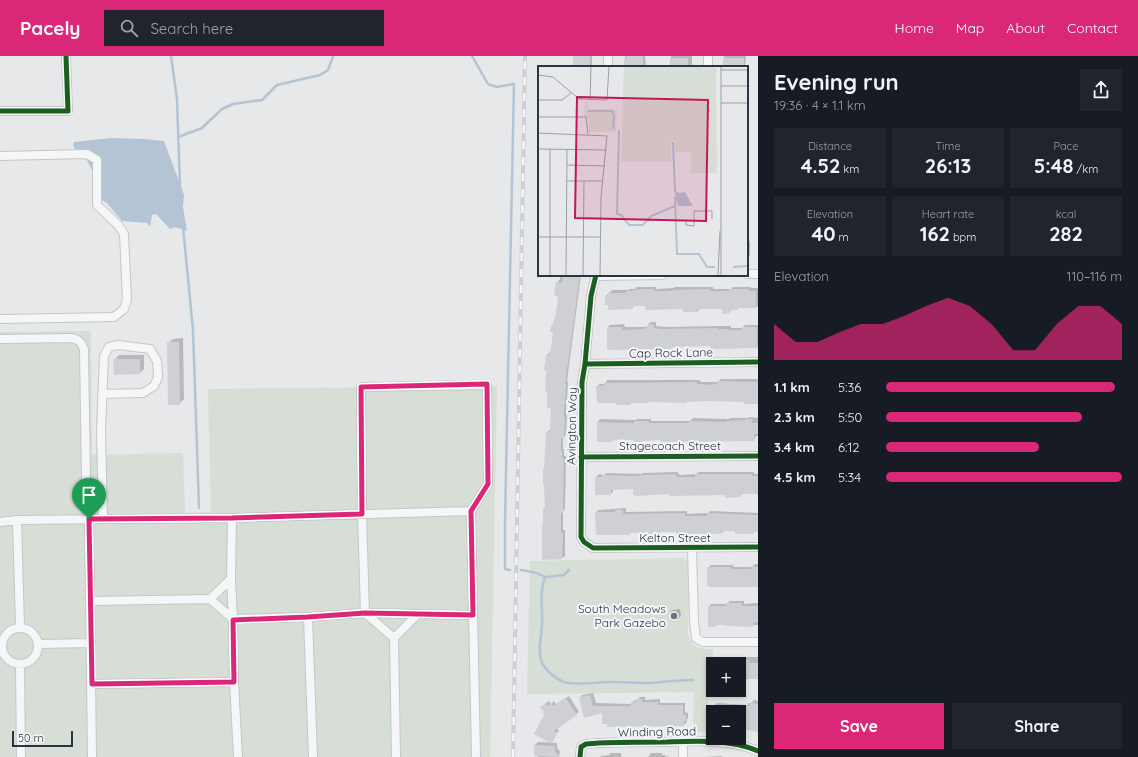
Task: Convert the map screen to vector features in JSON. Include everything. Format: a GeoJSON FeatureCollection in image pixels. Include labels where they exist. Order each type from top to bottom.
{"type":"FeatureCollection","features":[{"type":"Feature","properties":{"kind":"street"},"geometry":{"type":"LineString","coordinates":[[0,111],[68,111],[66,56]]}},
{"type":"Feature","properties":{"kind":"street"},"geometry":{"type":"LineString","coordinates":[[0,156],[87,154],[97,160],[97,205],[118,225],[124,234],[127,300],[124,309],[114,317],[0,319]]}},
{"type":"Feature","properties":{"kind":"street","name":"Avington Way"},"geometry":{"type":"LineString","coordinates":[[593,548],[584,542],[581,537],[581,457],[582,382],[591,296],[596,276]]}},
{"type":"Feature","properties":{"kind":"street"},"geometry":{"type":"LineString","coordinates":[[0,339],[70,338],[78,339],[84,349],[86,480],[89,519],[92,757]]}},
{"type":"Feature","properties":{"kind":"street"},"geometry":{"type":"LineString","coordinates":[[102,394],[143,393],[154,386],[158,377],[157,361],[150,349],[118,345],[109,347],[104,356],[102,394],[101,431],[103,519]]}},
{"type":"Feature","properties":{"kind":"street","name":"Cap Rock Lane"},"geometry":{"type":"LineString","coordinates":[[585,364],[758,362]]}},
{"type":"Feature","properties":{"kind":"street"},"geometry":{"type":"LineString","coordinates":[[394,638],[365,613],[362,514],[361,387],[487,384],[488,484],[471,511],[476,757]]}},
{"type":"Feature","properties":{"kind":"street","name":"Stagecoach Street"},"geometry":{"type":"LineString","coordinates":[[581,457],[758,456]]}},
{"type":"Feature","properties":{"kind":"street"},"geometry":{"type":"LineString","coordinates":[[0,522],[16,520],[232,518],[471,511]]}},
{"type":"Feature","properties":{"kind":"street"},"geometry":{"type":"LineString","coordinates":[[232,518],[231,579],[238,757]]}},
{"type":"Feature","properties":{"kind":"street"},"geometry":{"type":"LineString","coordinates":[[16,520],[20,627]]}},
{"type":"Feature","properties":{"kind":"street","name":"Kelton Street"},"geometry":{"type":"LineString","coordinates":[[593,548],[758,547]]}},
{"type":"Feature","properties":{"kind":"street"},"geometry":{"type":"LineString","coordinates":[[692,548],[694,621],[696,638],[702,642],[758,642]]}},
{"type":"Feature","properties":{"kind":"street"},"geometry":{"type":"LineString","coordinates":[[90,601],[210,599],[231,579]]}},
{"type":"Feature","properties":{"kind":"street"},"geometry":{"type":"LineString","coordinates":[[210,599],[233,620],[365,613],[473,615]]}},
{"type":"Feature","properties":{"kind":"street"},"geometry":{"type":"LineString","coordinates":[[396,757],[394,638],[418,614]]}},
{"type":"Feature","properties":{"kind":"street"},"geometry":{"type":"LineString","coordinates":[[308,617],[313,757]]}},
{"type":"Feature","properties":{"kind":"street"},"geometry":{"type":"LineString","coordinates":[[20,627],[25,628],[34,634],[37,638],[38,644],[38,650],[31,660],[20,664],[9,661],[2,651],[1,646],[2,640],[9,631],[20,627]]}},
{"type":"Feature","properties":{"kind":"street"},"geometry":{"type":"LineString","coordinates":[[38,644],[91,643]]}},
{"type":"Feature","properties":{"kind":"street"},"geometry":{"type":"LineString","coordinates":[[20,664],[21,757]]}},
{"type":"Feature","properties":{"kind":"street"},"geometry":{"type":"LineString","coordinates":[[92,684],[234,682]]}},
{"type":"Feature","properties":{"kind":"street"},"geometry":{"type":"LineString","coordinates":[[683,741],[683,757]]}},
{"type":"Feature","properties":{"kind":"street","name":"Winding Road"},"geometry":{"type":"LineString","coordinates":[[580,757],[581,747],[586,744],[599,743],[683,741],[718,742],[745,746],[758,751]]}},
{"type":"Feature","properties":{"kind":"shaded area"},"geometry":{"type":"Polygon","coordinates":[[[91,331],[92,455],[183,453],[185,513],[211,512],[208,389],[497,386],[490,757],[0,757],[0,332],[91,331]]]}},
{"type":"Feature","properties":{"kind":"shaded area"},"geometry":{"type":"Polygon","coordinates":[[[684,558],[688,562],[688,634],[692,643],[697,647],[713,649],[713,657],[706,657],[706,697],[708,697],[708,705],[706,705],[706,732],[693,733],[694,692],[527,694],[530,561],[684,558]]]}},
{"type":"Feature","properties":{"kind":"water"},"geometry":{"type":"Polygon","coordinates":[[[111,138],[164,141],[184,195],[183,207],[187,231],[175,227],[170,229],[156,214],[152,215],[150,227],[147,223],[122,221],[107,203],[100,199],[97,181],[83,152],[76,150],[73,145],[74,142],[111,138]]]}},
{"type":"Feature","properties":{"kind":"building"},"geometry":{"type":"Polygon","coordinates":[[[573,56],[590,56],[590,65],[573,65],[573,56]]]}},
{"type":"Feature","properties":{"kind":"building"},"geometry":{"type":"Polygon","coordinates":[[[626,56],[643,56],[643,66],[624,66],[624,59],[626,59],[626,56]]]}},
{"type":"Feature","properties":{"kind":"building"},"geometry":{"type":"Polygon","coordinates":[[[670,58],[688,58],[688,66],[670,66],[670,58]]]}},
{"type":"Feature","properties":{"kind":"building"},"geometry":{"type":"Polygon","coordinates":[[[723,58],[744,58],[744,66],[723,66],[723,58]]]}},
{"type":"Feature","properties":{"kind":"building"},"geometry":{"type":"Polygon","coordinates":[[[563,276],[580,276],[565,384],[564,439],[561,438],[562,458],[564,458],[563,513],[561,513],[561,533],[563,533],[562,559],[542,560],[542,525],[543,508],[545,508],[543,469],[546,432],[550,432],[551,408],[547,408],[547,392],[545,391],[546,371],[544,370],[546,355],[550,355],[553,332],[550,332],[551,325],[553,326],[555,319],[558,297],[554,295],[556,282],[562,283],[563,276]]]}},
{"type":"Feature","properties":{"kind":"building"},"geometry":{"type":"Polygon","coordinates":[[[654,289],[654,291],[710,289],[710,291],[729,291],[729,289],[749,289],[749,291],[756,291],[756,308],[738,308],[738,310],[730,310],[730,313],[722,314],[722,309],[698,309],[698,312],[683,312],[683,309],[645,310],[645,306],[633,306],[633,309],[608,310],[608,305],[605,305],[605,296],[608,296],[608,293],[626,293],[626,291],[654,289]]]}},
{"type":"Feature","properties":{"kind":"building"},"geometry":{"type":"Polygon","coordinates":[[[654,324],[654,328],[661,329],[718,328],[742,330],[742,327],[757,327],[757,348],[710,349],[710,346],[672,347],[672,349],[607,350],[607,327],[622,327],[622,330],[645,329],[647,328],[647,325],[654,324]]]}},
{"type":"Feature","properties":{"kind":"building"},"geometry":{"type":"Polygon","coordinates":[[[167,342],[179,342],[180,405],[168,405],[167,342]]]}},
{"type":"Feature","properties":{"kind":"building"},"geometry":{"type":"Polygon","coordinates":[[[113,359],[140,359],[140,374],[114,375],[113,359]]]}},
{"type":"Feature","properties":{"kind":"building"},"geometry":{"type":"Polygon","coordinates":[[[717,381],[758,382],[758,404],[708,401],[686,403],[649,402],[631,403],[631,405],[617,405],[615,403],[597,402],[596,386],[604,386],[604,383],[697,382],[697,384],[704,385],[717,384],[717,381]]]}},
{"type":"Feature","properties":{"kind":"building"},"geometry":{"type":"Polygon","coordinates":[[[752,419],[752,423],[758,423],[758,434],[754,434],[754,441],[660,442],[660,440],[634,442],[634,440],[624,439],[612,440],[612,442],[597,442],[597,422],[634,423],[634,421],[649,421],[649,423],[689,423],[689,421],[726,422],[752,419]]]}},
{"type":"Feature","properties":{"kind":"building"},"geometry":{"type":"Polygon","coordinates":[[[675,474],[677,477],[695,477],[695,474],[752,474],[752,476],[758,476],[758,494],[741,494],[741,497],[726,498],[726,495],[669,496],[669,494],[635,496],[633,495],[633,489],[611,490],[611,495],[595,495],[595,477],[602,477],[602,475],[640,476],[675,474]]]}},
{"type":"Feature","properties":{"kind":"building"},"geometry":{"type":"Polygon","coordinates":[[[615,510],[623,510],[623,514],[685,513],[685,516],[707,516],[707,513],[758,515],[758,532],[754,532],[754,534],[735,534],[735,531],[722,531],[722,534],[676,534],[676,532],[660,532],[660,534],[643,535],[641,533],[630,533],[630,535],[596,535],[595,512],[615,512],[615,510]]]}},
{"type":"Feature","properties":{"kind":"building"},"geometry":{"type":"Polygon","coordinates":[[[707,567],[751,569],[751,567],[758,567],[758,587],[709,587],[707,586],[707,567]]]}},
{"type":"Feature","properties":{"kind":"building"},"geometry":{"type":"Polygon","coordinates":[[[726,603],[742,603],[742,606],[758,606],[758,622],[753,623],[753,627],[716,625],[716,627],[708,627],[708,606],[726,606],[726,603]]]}},
{"type":"Feature","properties":{"kind":"building"},"geometry":{"type":"Polygon","coordinates":[[[746,660],[749,660],[749,663],[758,663],[758,679],[746,679],[746,660]]]}},
{"type":"Feature","properties":{"kind":"building"},"geometry":{"type":"Polygon","coordinates":[[[590,695],[593,706],[631,706],[631,702],[636,702],[636,699],[642,699],[642,702],[658,702],[658,705],[683,705],[683,715],[686,715],[686,721],[684,721],[684,726],[607,727],[607,724],[602,724],[602,713],[584,718],[579,697],[590,695]]]}},
{"type":"Feature","properties":{"kind":"building"},"geometry":{"type":"Polygon","coordinates":[[[566,698],[577,715],[554,731],[557,733],[552,744],[534,734],[544,715],[544,712],[540,707],[546,703],[548,706],[551,703],[553,706],[566,698]]]}},
{"type":"Feature","properties":{"kind":"building"},"geometry":{"type":"Polygon","coordinates":[[[750,703],[758,704],[758,732],[746,729],[746,705],[750,706],[750,703]]]}},
{"type":"Feature","properties":{"kind":"building"},"geometry":{"type":"Polygon","coordinates":[[[534,745],[555,746],[555,751],[560,757],[534,756],[534,745]]]}},
{"type":"Feature","properties":{"kind":"waterway"},"geometry":{"type":"LineString","coordinates":[[171,56],[177,99],[180,188]]}},
{"type":"Feature","properties":{"kind":"waterway"},"geometry":{"type":"LineString","coordinates":[[178,137],[202,128],[222,109],[233,104],[262,100],[277,85],[320,75],[328,70],[333,56]]}},
{"type":"Feature","properties":{"kind":"waterway"},"geometry":{"type":"LineString","coordinates":[[472,56],[488,84],[497,87],[514,84],[505,521],[505,569],[510,570]]}},
{"type":"Feature","properties":{"kind":"waterway"},"geometry":{"type":"LineString","coordinates":[[183,227],[193,330],[199,508]]}},
{"type":"Feature","properties":{"kind":"waterway"},"geometry":{"type":"LineString","coordinates":[[521,570],[537,573],[545,577],[564,575],[569,570]]}},
{"type":"Feature","properties":{"kind":"waterway"},"geometry":{"type":"LineString","coordinates":[[545,577],[542,595],[540,656],[543,665],[555,677],[564,682],[575,684],[610,682],[650,683],[693,680]]}},
{"type":"Feature","properties":{"kind":"railway"},"geometry":{"type":"LineString","coordinates":[[513,757],[525,56]]}},
{"type":"Feature","properties":{"kind":"cycle path"},"geometry":{"type":"LineString","coordinates":[[0,111],[68,111],[66,56]]}},
{"type":"Feature","properties":{"kind":"cycle path"},"geometry":{"type":"LineString","coordinates":[[596,276],[591,296],[582,382],[581,537],[584,542],[593,548],[758,547]]}},
{"type":"Feature","properties":{"kind":"cycle path"},"geometry":{"type":"LineString","coordinates":[[585,364],[758,362]]}},
{"type":"Feature","properties":{"kind":"cycle path"},"geometry":{"type":"LineString","coordinates":[[581,457],[758,456]]}},
{"type":"Feature","properties":{"kind":"cycle path"},"geometry":{"type":"LineString","coordinates":[[580,757],[581,747],[586,744],[607,743],[690,741],[713,742],[736,744],[758,751]]}},
{"type":"Feature","properties":{"kind":"place","name":"South Meadows Park Gazebo"},"geometry":{"type":"Point","coordinates":[674,616]}},
{"type":"Feature","properties":{"kind":"route"},"geometry":{"type":"LineString","coordinates":[[487,384],[488,484],[471,511],[473,615],[365,613],[233,620],[234,682],[92,684],[89,519],[232,518],[362,514],[361,387],[487,384]]}}]}
